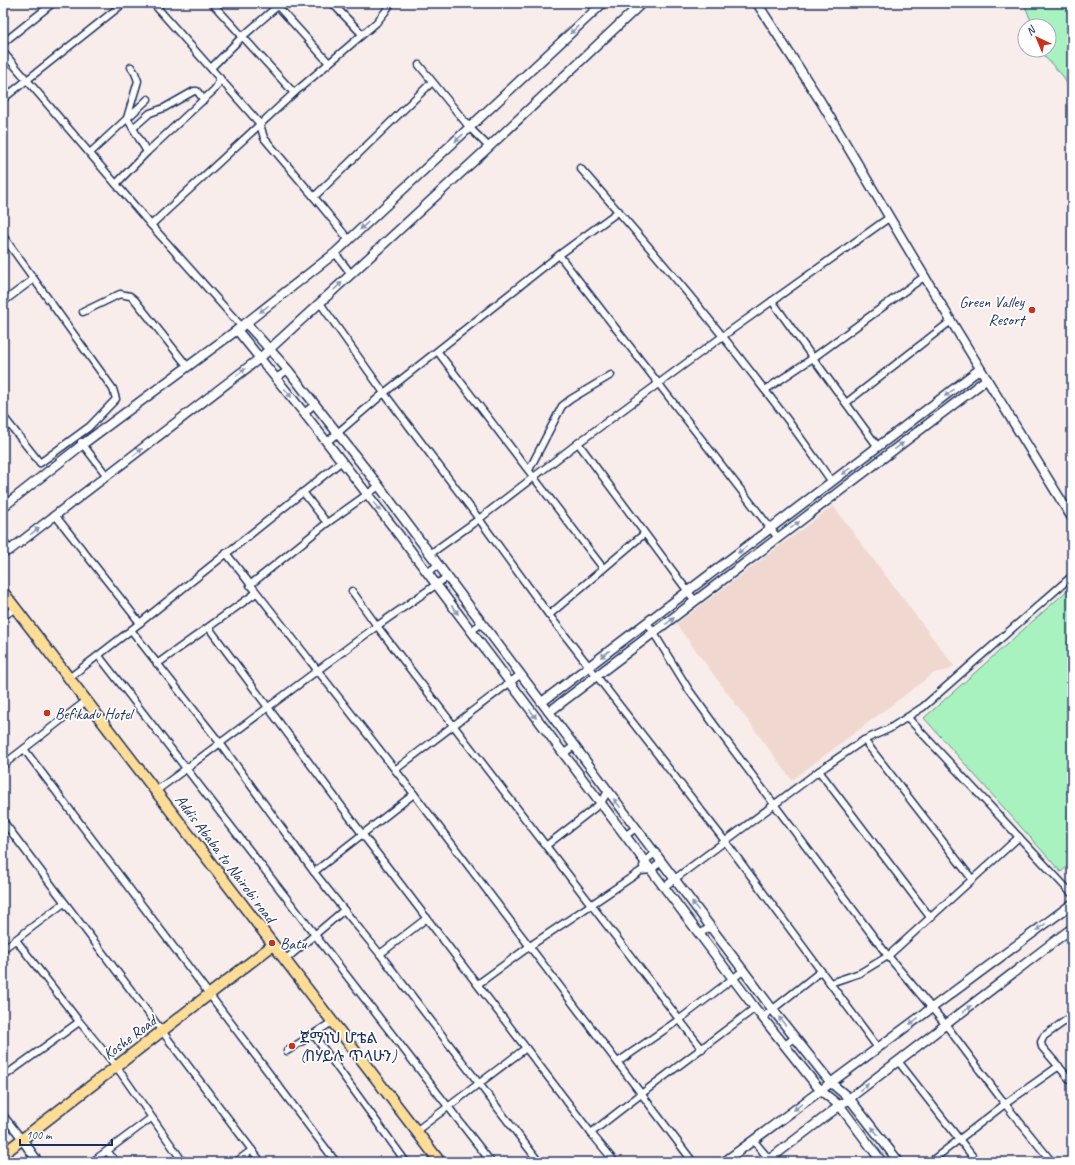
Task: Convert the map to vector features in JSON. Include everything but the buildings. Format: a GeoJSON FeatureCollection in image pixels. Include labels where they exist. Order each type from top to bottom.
{"type":"FeatureCollection","features":[{"type":"Feature","properties":{"kind":"main road","name":"Addis Ababa to Nairobi road"},"geometry":{"type":"LineString","coordinates":[[3,592],[440,1162]]}},
{"type":"Feature","properties":{"kind":"main road","name":"Koshe Road"},"geometry":{"type":"LineString","coordinates":[[3,1154],[273,945]]}},
{"type":"Feature","properties":{"kind":"street"},"geometry":{"type":"LineString","coordinates":[[44,12],[46,3]]}},
{"type":"Feature","properties":{"kind":"street"},"geometry":{"type":"LineString","coordinates":[[3,43],[44,12],[53,3]]}},
{"type":"Feature","properties":{"kind":"street"},"geometry":{"type":"LineString","coordinates":[[3,99],[124,3]]}},
{"type":"Feature","properties":{"kind":"street"},"geometry":{"type":"LineString","coordinates":[[153,3],[260,124],[264,138],[349,240]]}},
{"type":"Feature","properties":{"kind":"street"},"geometry":{"type":"LineString","coordinates":[[212,3],[294,93]]}},
{"type":"Feature","properties":{"kind":"street"},"geometry":{"type":"LineString","coordinates":[[332,3],[362,34]]}},
{"type":"Feature","properties":{"kind":"street"},"geometry":{"type":"LineString","coordinates":[[340,11],[342,3]]}},
{"type":"Feature","properties":{"kind":"street"},"geometry":{"type":"LineString","coordinates":[[151,225],[294,93],[381,18],[391,3]]}},
{"type":"Feature","properties":{"kind":"street"},"geometry":{"type":"LineString","coordinates":[[3,507],[83,444],[242,327],[335,252],[603,3]]}},
{"type":"Feature","properties":{"kind":"street"},"geometry":{"type":"LineString","coordinates":[[3,541],[7,551],[260,358],[489,147],[642,3]]}},
{"type":"Feature","properties":{"kind":"street"},"geometry":{"type":"LineString","coordinates":[[756,3],[821,102],[980,369],[1072,518]]}},
{"type":"Feature","properties":{"kind":"street"},"geometry":{"type":"LineString","coordinates":[[211,68],[278,4],[329,63]]}},
{"type":"Feature","properties":{"kind":"street"},"geometry":{"type":"LineString","coordinates":[[3,52],[151,225],[242,327],[269,349],[288,370],[379,486],[550,712],[654,854],[711,926],[773,1010],[831,1082],[849,1098],[899,1162]]}},
{"type":"Feature","properties":{"kind":"street"},"geometry":{"type":"LineString","coordinates":[[419,65],[470,128],[489,147]]}},
{"type":"Feature","properties":{"kind":"street"},"geometry":{"type":"LineString","coordinates":[[131,67],[136,73],[138,81],[127,118],[147,152]]}},
{"type":"Feature","properties":{"kind":"street"},"geometry":{"type":"LineString","coordinates":[[116,184],[147,152],[204,100],[217,86],[220,78]]}},
{"type":"Feature","properties":{"kind":"street"},"geometry":{"type":"LineString","coordinates":[[314,197],[432,82]]}},
{"type":"Feature","properties":{"kind":"street"},"geometry":{"type":"LineString","coordinates":[[133,128],[150,113],[164,108],[194,91],[197,91],[204,100]]}},
{"type":"Feature","properties":{"kind":"street"},"geometry":{"type":"LineString","coordinates":[[90,153],[148,99]]}},
{"type":"Feature","properties":{"kind":"street"},"geometry":{"type":"LineString","coordinates":[[580,168],[723,336],[765,390],[832,482]]}},
{"type":"Feature","properties":{"kind":"street"},"geometry":{"type":"LineString","coordinates":[[327,442],[384,394],[559,255],[618,211]]}},
{"type":"Feature","properties":{"kind":"street"},"geometry":{"type":"LineString","coordinates":[[430,554],[723,336],[890,217]]}},
{"type":"Feature","properties":{"kind":"street"},"geometry":{"type":"LineString","coordinates":[[3,236],[89,354],[113,389],[116,396],[115,402],[98,420],[40,463],[3,416]]}},
{"type":"Feature","properties":{"kind":"street"},"geometry":{"type":"LineString","coordinates":[[335,252],[351,274]]}},
{"type":"Feature","properties":{"kind":"street"},"geometry":{"type":"LineString","coordinates":[[559,255],[778,538]]}},
{"type":"Feature","properties":{"kind":"street"},"geometry":{"type":"LineString","coordinates":[[765,390],[813,358],[925,276]]}},
{"type":"Feature","properties":{"kind":"street"},"geometry":{"type":"LineString","coordinates":[[3,302],[30,281],[32,277]]}},
{"type":"Feature","properties":{"kind":"street"},"geometry":{"type":"LineString","coordinates":[[82,312],[120,294],[130,296],[135,300],[188,367]]}},
{"type":"Feature","properties":{"kind":"street"},"geometry":{"type":"LineString","coordinates":[[772,301],[878,447]]}},
{"type":"Feature","properties":{"kind":"street"},"geometry":{"type":"LineString","coordinates":[[320,303],[384,394],[479,519],[549,615],[725,840],[878,1048]]}},
{"type":"Feature","properties":{"kind":"street"},"geometry":{"type":"LineString","coordinates":[[846,403],[952,321]]}},
{"type":"Feature","properties":{"kind":"street"},"geometry":{"type":"LineString","coordinates":[[242,327],[260,358],[393,527],[755,1008],[820,1090],[840,1106],[882,1162]]}},
{"type":"Feature","properties":{"kind":"street"},"geometry":{"type":"LineString","coordinates":[[438,352],[603,568]]}},
{"type":"Feature","properties":{"kind":"street"},"geometry":{"type":"LineString","coordinates":[[542,702],[980,369]]}},
{"type":"Feature","properties":{"kind":"street"},"geometry":{"type":"LineString","coordinates":[[276,378],[288,370]]}},
{"type":"Feature","properties":{"kind":"street"},"geometry":{"type":"LineString","coordinates":[[529,470],[562,406],[611,375]]}},
{"type":"Feature","properties":{"kind":"street"},"geometry":{"type":"LineString","coordinates":[[550,712],[987,379]]}},
{"type":"Feature","properties":{"kind":"street"},"geometry":{"type":"LineString","coordinates":[[304,413],[315,404]]}},
{"type":"Feature","properties":{"kind":"street"},"geometry":{"type":"LineString","coordinates":[[75,438],[83,444],[107,476]]}},
{"type":"Feature","properties":{"kind":"street"},"geometry":{"type":"LineString","coordinates":[[578,443],[695,601]]}},
{"type":"Feature","properties":{"kind":"street"},"geometry":{"type":"LineString","coordinates":[[69,678],[132,630],[342,461]]}},
{"type":"Feature","properties":{"kind":"street"},"geometry":{"type":"LineString","coordinates":[[250,585],[327,523],[379,486]]}},
{"type":"Feature","properties":{"kind":"street"},"geometry":{"type":"LineString","coordinates":[[303,492],[327,523]]}},
{"type":"Feature","properties":{"kind":"street"},"geometry":{"type":"LineString","coordinates":[[56,515],[140,623]]}},
{"type":"Feature","properties":{"kind":"street"},"geometry":{"type":"LineString","coordinates":[[393,527],[404,519]]}},
{"type":"Feature","properties":{"kind":"street"},"geometry":{"type":"LineString","coordinates":[[549,615],[644,534]]}},
{"type":"Feature","properties":{"kind":"street"},"geometry":{"type":"LineString","coordinates":[[226,553],[414,794],[693,1162]]}},
{"type":"Feature","properties":{"kind":"street"},"geometry":{"type":"LineString","coordinates":[[427,573],[438,565]]}},
{"type":"Feature","properties":{"kind":"street"},"geometry":{"type":"LineString","coordinates":[[664,887],[819,771],[864,740],[889,729],[923,708],[1072,576]]}},
{"type":"Feature","properties":{"kind":"street"},"geometry":{"type":"LineString","coordinates":[[156,791],[317,670],[447,577]]}},
{"type":"Feature","properties":{"kind":"street"},"geometry":{"type":"LineString","coordinates":[[352,591],[377,626],[702,1049]]}},
{"type":"Feature","properties":{"kind":"street"},"geometry":{"type":"LineString","coordinates":[[158,664],[256,593]]}},
{"type":"Feature","properties":{"kind":"street"},"geometry":{"type":"LineString","coordinates":[[3,617],[15,608]]}},
{"type":"Feature","properties":{"kind":"street"},"geometry":{"type":"LineString","coordinates":[[647,622],[701,707],[888,956],[946,1025],[1005,1104],[1052,1162]]}},
{"type":"Feature","properties":{"kind":"street"},"geometry":{"type":"LineString","coordinates":[[471,631],[482,623]]}},
{"type":"Feature","properties":{"kind":"street"},"geometry":{"type":"LineString","coordinates":[[209,628],[363,835],[591,1133],[615,1162]]}},
{"type":"Feature","properties":{"kind":"street"},"geometry":{"type":"LineString","coordinates":[[132,630],[220,743],[314,872],[380,954],[539,1162]]}},
{"type":"Feature","properties":{"kind":"street"},"geometry":{"type":"LineString","coordinates":[[624,640],[632,650]]}},
{"type":"Feature","properties":{"kind":"street"},"geometry":{"type":"LineString","coordinates":[[99,656],[491,1162]]}},
{"type":"Feature","properties":{"kind":"street"},"geometry":{"type":"LineString","coordinates":[[395,770],[520,674]]}},
{"type":"Feature","properties":{"kind":"street"},"geometry":{"type":"LineString","coordinates":[[3,765],[86,701]]}},
{"type":"Feature","properties":{"kind":"street"},"geometry":{"type":"LineString","coordinates":[[908,718],[1072,894]]}},
{"type":"Feature","properties":{"kind":"street"},"geometry":{"type":"LineString","coordinates":[[864,740],[972,879]]}},
{"type":"Feature","properties":{"kind":"street"},"geometry":{"type":"LineString","coordinates":[[563,754],[574,746]]}},
{"type":"Feature","properties":{"kind":"street"},"geometry":{"type":"LineString","coordinates":[[24,749],[336,1162]]}},
{"type":"Feature","properties":{"kind":"street"},"geometry":{"type":"LineString","coordinates":[[819,771],[930,917]]}},
{"type":"Feature","properties":{"kind":"street"},"geometry":{"type":"LineString","coordinates":[[546,845],[601,803],[608,791]]}},
{"type":"Feature","properties":{"kind":"street"},"geometry":{"type":"LineString","coordinates":[[314,872],[414,794]]}},
{"type":"Feature","properties":{"kind":"street"},"geometry":{"type":"LineString","coordinates":[[3,821],[260,1162]]}},
{"type":"Feature","properties":{"kind":"street"},"geometry":{"type":"LineString","coordinates":[[626,836],[636,828]]}},
{"type":"Feature","properties":{"kind":"street"},"geometry":{"type":"LineString","coordinates":[[830,983],[860,973],[888,956],[1019,837]]}},
{"type":"Feature","properties":{"kind":"street"},"geometry":{"type":"LineString","coordinates":[[641,871],[645,861],[654,854]]}},
{"type":"Feature","properties":{"kind":"street"},"geometry":{"type":"LineString","coordinates":[[478,984],[530,946],[641,871],[651,870],[661,862]]}},
{"type":"Feature","properties":{"kind":"street"},"geometry":{"type":"LineString","coordinates":[[3,950],[64,903]]}},
{"type":"Feature","properties":{"kind":"street"},"geometry":{"type":"LineString","coordinates":[[724,1162],[1072,904]]}},
{"type":"Feature","properties":{"kind":"street"},"geometry":{"type":"LineString","coordinates":[[285,960],[344,910]]}},
{"type":"Feature","properties":{"kind":"street"},"geometry":{"type":"LineString","coordinates":[[380,954],[427,918]]}},
{"type":"Feature","properties":{"kind":"street"},"geometry":{"type":"LineString","coordinates":[[700,934],[711,926]]}},
{"type":"Feature","properties":{"kind":"street"},"geometry":{"type":"LineString","coordinates":[[753,1140],[767,1161],[1071,931]]}},
{"type":"Feature","properties":{"kind":"street"},"geometry":{"type":"LineString","coordinates":[[16,940],[79,1022],[116,1066],[183,1162]]}},
{"type":"Feature","properties":{"kind":"street"},"geometry":{"type":"LineString","coordinates":[[618,1062],[680,1019],[744,970]]}},
{"type":"Feature","properties":{"kind":"street"},"geometry":{"type":"LineString","coordinates":[[763,1018],[821,972]]}},
{"type":"Feature","properties":{"kind":"street"},"geometry":{"type":"LineString","coordinates":[[591,1133],[641,1093],[755,1008]]}},
{"type":"Feature","properties":{"kind":"street"},"geometry":{"type":"LineString","coordinates":[[1072,1016],[1044,1036],[1041,1042],[1042,1047],[1072,1082]]}},
{"type":"Feature","properties":{"kind":"street"},"geometry":{"type":"LineString","coordinates":[[3,1077],[79,1022]]}},
{"type":"Feature","properties":{"kind":"street"},"geometry":{"type":"LineString","coordinates":[[287,1051],[332,1022]]}},
{"type":"Feature","properties":{"kind":"street"},"geometry":{"type":"LineString","coordinates":[[313,1034],[406,1162]]}},
{"type":"Feature","properties":{"kind":"street"},"geometry":{"type":"LineString","coordinates":[[785,1045],[795,1037]]}},
{"type":"Feature","properties":{"kind":"street"},"geometry":{"type":"LineString","coordinates":[[416,1131],[526,1048]]}},
{"type":"Feature","properties":{"kind":"street"},"geometry":{"type":"LineString","coordinates":[[898,1061],[977,1162]]}},
{"type":"Feature","properties":{"kind":"street"},"geometry":{"type":"LineString","coordinates":[[930,1162],[1005,1104],[1059,1066]]}},
{"type":"Feature","properties":{"kind":"street"},"geometry":{"type":"LineString","coordinates":[[1066,1074],[1072,1070]]}},
{"type":"Feature","properties":{"kind":"street"},"geometry":{"type":"LineString","coordinates":[[3,1115],[38,1162]]}},
{"type":"Feature","properties":{"kind":"street"},"geometry":{"type":"LineString","coordinates":[[92,1162],[152,1118]]}},
{"type":"Feature","properties":{"kind":"street"},"geometry":{"type":"LineString","coordinates":[[236,1162],[252,1150]]}},
{"type":"Feature","properties":{"kind":"street"},"geometry":{"type":"LineString","coordinates":[[108,1151],[116,1162]]}},
{"type":"Feature","properties":{"kind":"shaded area"},"geometry":{"type":"Polygon","coordinates":[[[833,506],[954,666],[948,670],[934,673],[792,780],[676,624],[833,506]]]}},
{"type":"Feature","properties":{"kind":"green space"},"geometry":{"type":"Polygon","coordinates":[[[1024,3],[1072,3],[1072,94],[1063,76],[1046,58],[1057,58],[1057,18],[1030,18],[1024,3]]]}},
{"type":"Feature","properties":{"kind":"green space"},"geometry":{"type":"Polygon","coordinates":[[[1070,588],[1072,591],[1072,862],[1061,872],[924,718],[1070,588]]]}},
{"type":"Feature","properties":{"kind":"place","name":"Green Valley Resort"},"geometry":{"type":"Point","coordinates":[1032,310]}},
{"type":"Feature","properties":{"kind":"place","name":"Befikadu Hotel"},"geometry":{"type":"Point","coordinates":[47,713]}},
{"type":"Feature","properties":{"kind":"place","name":"Batu"},"geometry":{"type":"Point","coordinates":[272,943]}},
{"type":"Feature","properties":{"kind":"place","name":"ጀማነህ ሆቴል (በሃይሉ ጥላሁን)"},"geometry":{"type":"Point","coordinates":[292,1046]}}]}
